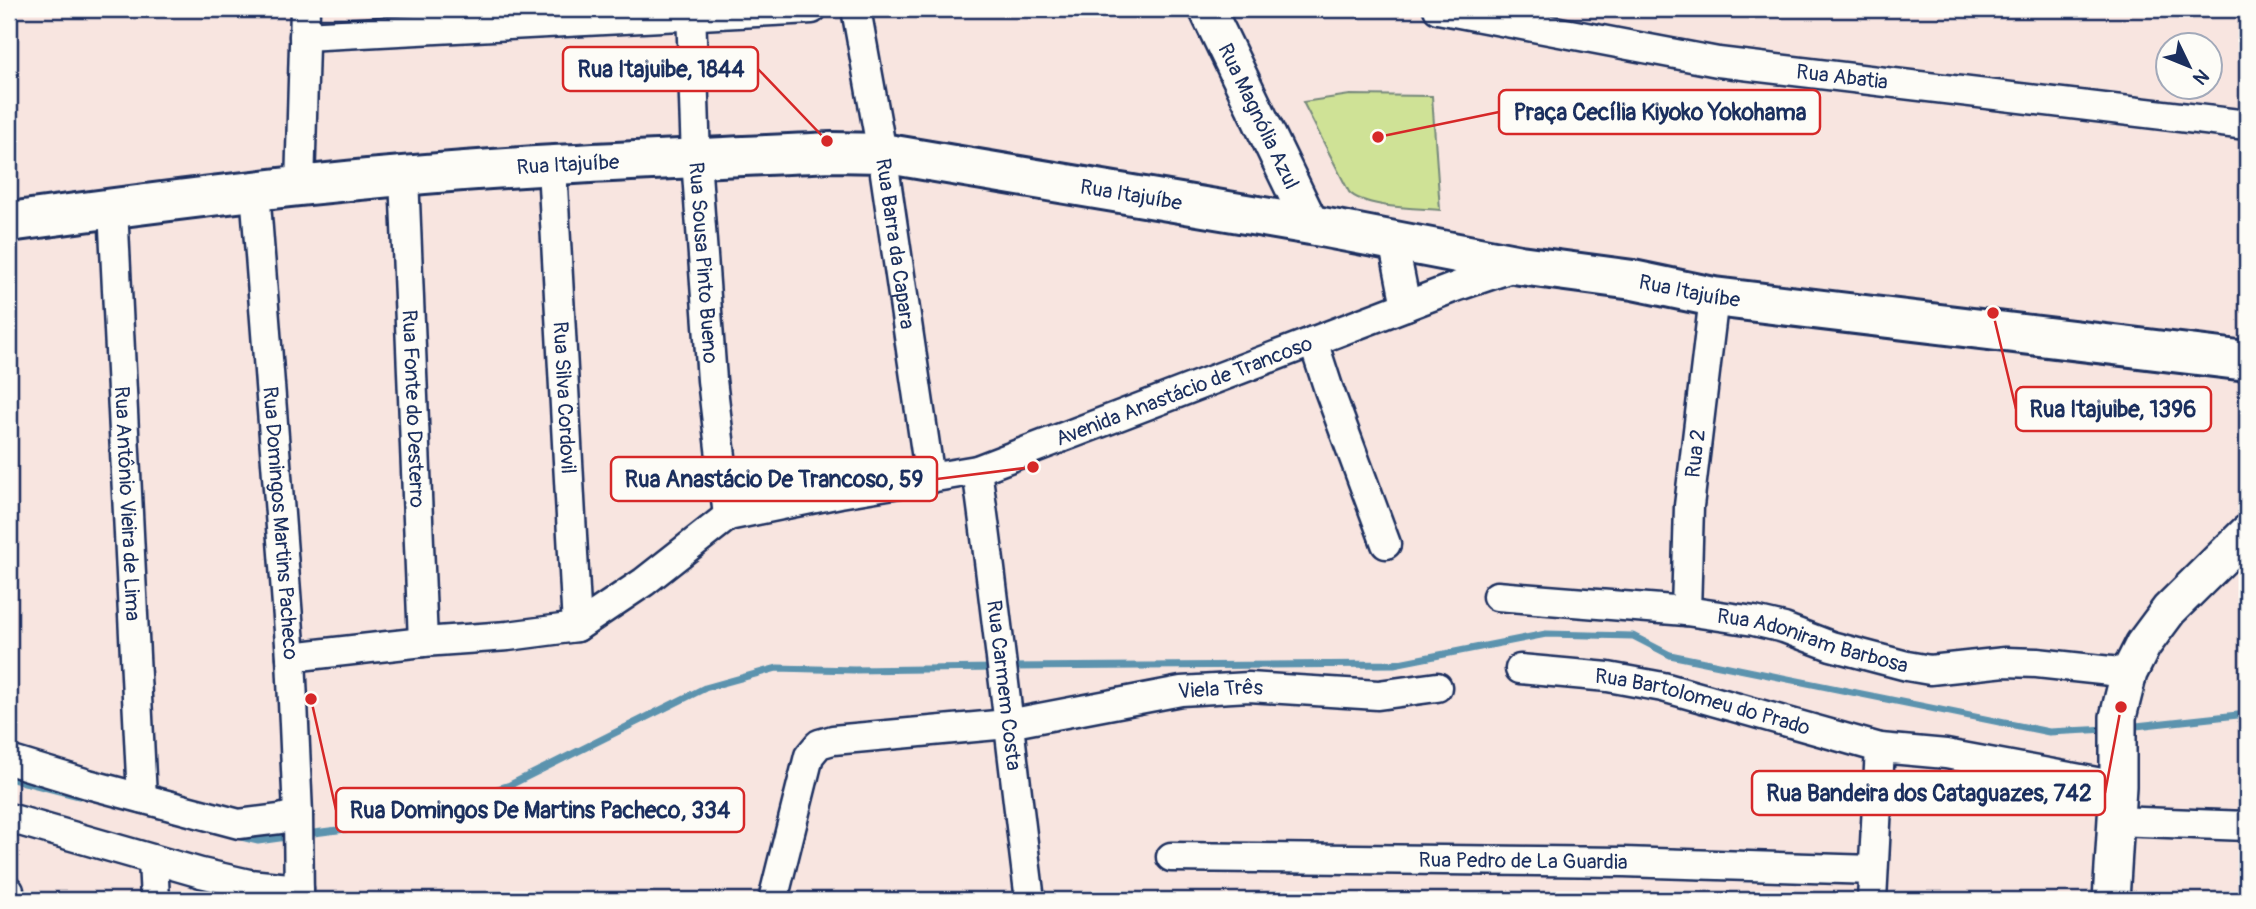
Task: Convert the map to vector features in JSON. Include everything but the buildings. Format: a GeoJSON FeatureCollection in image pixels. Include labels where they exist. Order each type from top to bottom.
{"type":"FeatureCollection","features":[{"type":"Feature","properties":{"kind":"main road","name":"Rua Itajuíbe"},"geometry":{"type":"LineString","coordinates":[[9,222],[255,190],[404,176],[832,152],[882,153],[1311,225],[1520,265],[1633,280],[1714,297],[2247,361]]}},
{"type":"Feature","properties":{"kind":"street"},"geometry":{"type":"LineString","coordinates":[[300,187],[304,22],[812,9]]}},
{"type":"Feature","properties":{"kind":"street","name":"Rua Barra da Capara"},"geometry":{"type":"LineString","coordinates":[[856,9],[882,153],[930,480]]}},
{"type":"Feature","properties":{"kind":"street","name":"Rua Magnólia Azul"},"geometry":{"type":"LineString","coordinates":[[1207,9],[1311,225]]}},
{"type":"Feature","properties":{"kind":"street","name":"Rua Abatia"},"geometry":{"type":"LineString","coordinates":[[1438,9],[1718,62],[2247,125]]}},
{"type":"Feature","properties":{"kind":"street","name":"Rua Sousa Pinto Bueno"},"geometry":{"type":"LineString","coordinates":[[692,13],[696,159],[712,380],[728,516]]}},
{"type":"Feature","properties":{"kind":"street","name":"Rua Silva Cordovil"},"geometry":{"type":"LineString","coordinates":[[551,167],[578,627]]}},
{"type":"Feature","properties":{"kind":"street","name":"Rua Fonte do Desterro"},"geometry":{"type":"LineString","coordinates":[[404,176],[424,642]]}},
{"type":"Feature","properties":{"kind":"street","name":"Rua Domingos Martins Pacheco"},"geometry":{"type":"LineString","coordinates":[[255,190],[291,657],[299,819],[299,890]]}},
{"type":"Feature","properties":{"kind":"street","name":"Rua Antônio Vieira de Lima"},"geometry":{"type":"LineString","coordinates":[[113,208],[142,798]]}},
{"type":"Feature","properties":{"kind":"street"},"geometry":{"type":"LineString","coordinates":[[1393,240],[1406,306]]}},
{"type":"Feature","properties":{"kind":"street","name":"Avenida Anastácio de Trancoso"},"geometry":{"type":"LineString","coordinates":[[291,657],[578,627],[644,582],[728,516],[977,470],[1520,265]]}},
{"type":"Feature","properties":{"kind":"street","name":"Rua 2"},"geometry":{"type":"LineString","coordinates":[[1686,611],[1689,506],[1714,297]]}},
{"type":"Feature","properties":{"kind":"street"},"geometry":{"type":"LineString","coordinates":[[1313,341],[1387,544]]}},
{"type":"Feature","properties":{"kind":"street","name":"Rua Carmem Costa"},"geometry":{"type":"LineString","coordinates":[[977,470],[1002,654],[1030,900]]}},
{"type":"Feature","properties":{"kind":"street"},"geometry":{"type":"LineString","coordinates":[[2111,900],[2118,773],[2118,717],[2129,673],[2143,645],[2169,610],[2246,539]]}},
{"type":"Feature","properties":{"kind":"street","name":"Rua Adoniram Barbosa"},"geometry":{"type":"LineString","coordinates":[[1497,596],[1686,611],[1754,621],[1784,628],[1831,646],[1930,670],[2026,662],[2129,673]]}},
{"type":"Feature","properties":{"kind":"street","name":"Rua Bartolomeu do Prado"},"geometry":{"type":"LineString","coordinates":[[1520,669],[1608,677],[1663,687],[1881,748],[2118,773]]}},
{"type":"Feature","properties":{"kind":"street","name":"Viela Três"},"geometry":{"type":"LineString","coordinates":[[773,900],[809,756],[819,744],[833,740],[1008,719],[1193,690],[1249,687],[1378,695],[1437,687]]}},
{"type":"Feature","properties":{"kind":"street"},"geometry":{"type":"LineString","coordinates":[[1872,900],[1881,748]]}},
{"type":"Feature","properties":{"kind":"street"},"geometry":{"type":"LineString","coordinates":[[9,760],[239,824],[299,819]]}},
{"type":"Feature","properties":{"kind":"street"},"geometry":{"type":"LineString","coordinates":[[9,818],[153,860],[249,884],[299,890]]}},
{"type":"Feature","properties":{"kind":"street"},"geometry":{"type":"LineString","coordinates":[[2115,821],[2247,826]]}},
{"type":"Feature","properties":{"kind":"street","name":"Rua Pedro de La Guardia"},"geometry":{"type":"LineString","coordinates":[[1171,857],[1623,862],[1873,870]]}},
{"type":"Feature","properties":{"kind":"street"},"geometry":{"type":"LineString","coordinates":[[153,860],[155,900]]}},
{"type":"Feature","properties":{"kind":"street"},"geometry":{"type":"LineString","coordinates":[[9,891],[9,900]]}},
{"type":"Feature","properties":{"kind":"green space"},"geometry":{"type":"Polygon","coordinates":[[[1350,95],[1432,96],[1440,210],[1379,204],[1349,192],[1303,102],[1350,95]]]}},
{"type":"Feature","properties":{"kind":"waterway"},"geometry":{"type":"LineString","coordinates":[[1008,667],[1394,664],[1546,634],[1633,636],[1670,655],[2049,732],[2108,729]]}},
{"type":"Feature","properties":{"kind":"waterway"},"geometry":{"type":"LineString","coordinates":[[306,834],[385,824],[510,785],[705,688],[777,668],[996,668]]}},
{"type":"Feature","properties":{"kind":"waterway"},"geometry":{"type":"LineString","coordinates":[[2127,727],[2247,714]]}},
{"type":"Feature","properties":{"kind":"waterway"},"geometry":{"type":"LineString","coordinates":[[9,778],[79,796]]}},
{"type":"Feature","properties":{"kind":"waterway"},"geometry":{"type":"LineString","coordinates":[[237,836],[258,841],[294,836]]}},
{"type":"Feature","properties":{"kind":"place","name":"Praça Cecília Kiyoko Yokohama"},"geometry":{"type":"Point","coordinates":[1378,137]}},
{"type":"Feature","properties":{"kind":"place","name":"Rua Itajuibe, 1844"},"geometry":{"type":"Point","coordinates":[827,141]}},
{"type":"Feature","properties":{"kind":"place","name":"Rua Itajuibe, 1396"},"geometry":{"type":"Point","coordinates":[1993,313]}},
{"type":"Feature","properties":{"kind":"place","name":"Rua Anastácio De Trancoso, 59"},"geometry":{"type":"Point","coordinates":[1033,467]}},
{"type":"Feature","properties":{"kind":"place","name":"Rua Domingos De Martins Pacheco, 334"},"geometry":{"type":"Point","coordinates":[311,699]}},
{"type":"Feature","properties":{"kind":"place","name":"Rua Bandeira dos Cataguazes, 742"},"geometry":{"type":"Point","coordinates":[2121,707]}}]}
